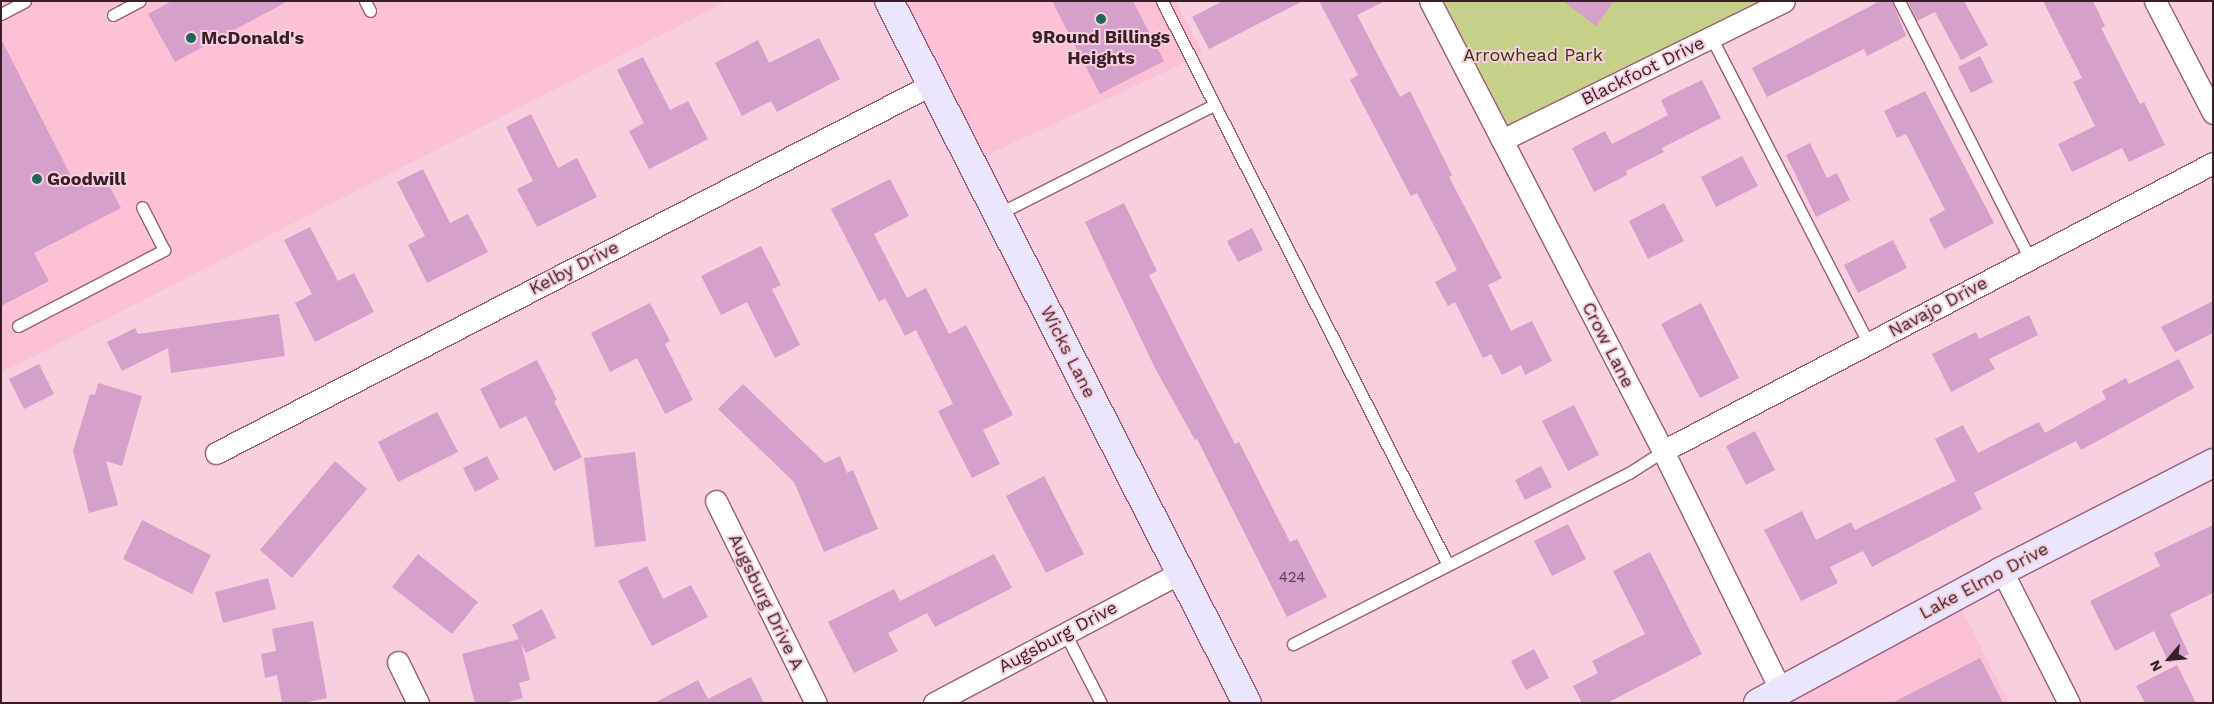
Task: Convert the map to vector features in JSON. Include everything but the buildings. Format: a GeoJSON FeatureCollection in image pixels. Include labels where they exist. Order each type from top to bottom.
{"type":"FeatureCollection","features":[{"type":"Feature","properties":{"kind":"main road","name":"Wicks Lane"},"geometry":{"type":"LineString","coordinates":[[889,1],[1247,703]]}},
{"type":"Feature","properties":{"kind":"main road","name":"Lake Elmo Drive"},"geometry":{"type":"LineString","coordinates":[[1769,697],[2002,571],[2213,463]]}},
{"type":"Feature","properties":{"kind":"street","name":"Crow Lane"},"geometry":{"type":"LineString","coordinates":[[1430,1],[1663,451],[1769,697]]}},
{"type":"Feature","properties":{"kind":"street","name":"Blackfoot Drive"},"geometry":{"type":"LineString","coordinates":[[1502,140],[1784,1]]}},
{"type":"Feature","properties":{"kind":"street"},"geometry":{"type":"LineString","coordinates":[[2155,1],[2213,113]]}},
{"type":"Feature","properties":{"kind":"street","name":"Kelby Drive"},"geometry":{"type":"LineString","coordinates":[[216,453],[932,84]]}},
{"type":"Feature","properties":{"kind":"street","name":"Navajo Drive"},"geometry":{"type":"LineString","coordinates":[[1663,451],[2213,163]]}},
{"type":"Feature","properties":{"kind":"street","name":"Augsburg Drive A"},"geometry":{"type":"LineString","coordinates":[[716,501],[816,703]]}},
{"type":"Feature","properties":{"kind":"street"},"geometry":{"type":"LineString","coordinates":[[2002,571],[2070,703]]}},
{"type":"Feature","properties":{"kind":"street","name":"Augsburg Drive"},"geometry":{"type":"LineString","coordinates":[[934,703],[1181,572]]}},
{"type":"Feature","properties":{"kind":"street"},"geometry":{"type":"LineString","coordinates":[[398,662],[418,703]]}},
{"type":"Feature","properties":{"kind":"lane"},"geometry":{"type":"LineString","coordinates":[[1,14],[25,1]]}},
{"type":"Feature","properties":{"kind":"lane"},"geometry":{"type":"LineString","coordinates":[[113,15],[139,1]]}},
{"type":"Feature","properties":{"kind":"lane"},"geometry":{"type":"LineString","coordinates":[[1162,1],[1448,565]]}},
{"type":"Feature","properties":{"kind":"lane"},"geometry":{"type":"LineString","coordinates":[[1900,1],[2030,259]]}},
{"type":"Feature","properties":{"kind":"lane"},"geometry":{"type":"LineString","coordinates":[[1711,37],[1868,343]]}},
{"type":"Feature","properties":{"kind":"lane"},"geometry":{"type":"LineString","coordinates":[[998,214],[1214,105]]}},
{"type":"Feature","properties":{"kind":"lane"},"geometry":{"type":"LineString","coordinates":[[18,326],[164,250],[142,207]]}},
{"type":"Feature","properties":{"kind":"lane"},"geometry":{"type":"LineString","coordinates":[[1293,644],[1629,473],[1663,451]]}},
{"type":"Feature","properties":{"kind":"lane"},"geometry":{"type":"LineString","coordinates":[[1065,633],[1101,703]]}},
{"type":"Feature","properties":{"kind":"shaded area"},"geometry":{"type":"Polygon","coordinates":[[[1,1],[727,1],[1,373],[1,1]]]}},
{"type":"Feature","properties":{"kind":"shaded area"},"geometry":{"type":"Polygon","coordinates":[[[888,1],[1176,1],[1203,54],[972,162],[888,1]]]}},
{"type":"Feature","properties":{"kind":"shaded area"},"geometry":{"type":"Polygon","coordinates":[[[1955,596],[2009,703],[1752,703],[1955,596]]]}},
{"type":"Feature","properties":{"kind":"green space","name":"Arrowhead Park"},"geometry":{"type":"Polygon","coordinates":[[[1442,1],[1781,1],[1508,126],[1442,1]]]}},
{"type":"Feature","properties":{"kind":"place","name":"9Round Billings Heights"},"geometry":{"type":"Point","coordinates":[1101,19]}},
{"type":"Feature","properties":{"kind":"place","name":"McDonald's"},"geometry":{"type":"Point","coordinates":[191,38]}},
{"type":"Feature","properties":{"kind":"place","name":"Goodwill"},"geometry":{"type":"Point","coordinates":[37,179]}}]}
